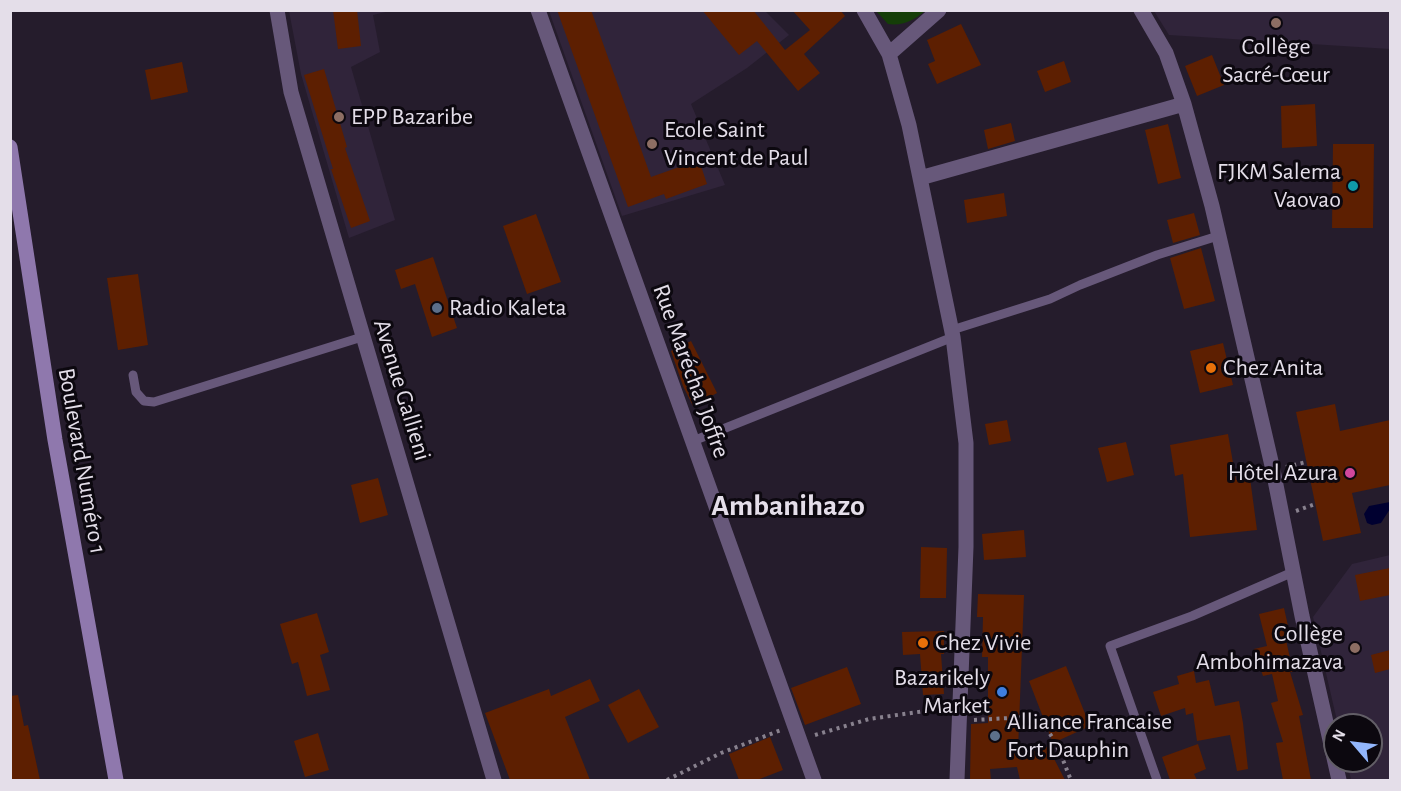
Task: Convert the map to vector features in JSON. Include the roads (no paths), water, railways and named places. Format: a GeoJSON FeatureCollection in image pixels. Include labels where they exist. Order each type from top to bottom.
{"type":"FeatureCollection","features":[{"type":"Feature","properties":{"kind":"main road","name":"Boulevard Numéro 1"},"geometry":{"type":"LineString","coordinates":[[10,147],[55,441],[116,780]]}},
{"type":"Feature","properties":{"kind":"street","name":"Avenue Gallieni"},"geometry":{"type":"LineString","coordinates":[[277,10],[291,92],[494,780]]}},
{"type":"Feature","properties":{"kind":"street","name":"Rue Maréchal Joffre"},"geometry":{"type":"LineString","coordinates":[[538,10],[814,780]]}},
{"type":"Feature","properties":{"kind":"street"},"geometry":{"type":"LineString","coordinates":[[864,10],[889,54],[909,125],[952,334],[966,443],[966,548],[957,780]]}},
{"type":"Feature","properties":{"kind":"street"},"geometry":{"type":"LineString","coordinates":[[889,54],[939,10]]}},
{"type":"Feature","properties":{"kind":"street"},"geometry":{"type":"LineString","coordinates":[[1141,10],[1166,53],[1184,104],[1212,206],[1273,470],[1339,780]]}},
{"type":"Feature","properties":{"kind":"street"},"geometry":{"type":"LineString","coordinates":[[920,178],[1184,104]]}},
{"type":"Feature","properties":{"kind":"lane"},"geometry":{"type":"LineString","coordinates":[[693,441],[952,334],[1050,299],[1157,255],[1218,236]]}},
{"type":"Feature","properties":{"kind":"lane"},"geometry":{"type":"LineString","coordinates":[[133,375],[136,392],[144,401],[154,402],[362,337]]}},
{"type":"Feature","properties":{"kind":"lane"},"geometry":{"type":"LineString","coordinates":[[1157,780],[1110,646],[1192,616],[1293,572]]}},
{"type":"Feature","properties":{"kind":"place","name":"Collège Sacré-Cœur"},"geometry":{"type":"Point","coordinates":[1276,23]}},
{"type":"Feature","properties":{"kind":"place","name":"EPP Bazaribe"},"geometry":{"type":"Point","coordinates":[339,117]}},
{"type":"Feature","properties":{"kind":"place","name":"Ecole Saint Vincent de Paul"},"geometry":{"type":"Point","coordinates":[652,144]}},
{"type":"Feature","properties":{"kind":"place","name":"FJKM Salema Vaovao"},"geometry":{"type":"Point","coordinates":[1353,186]}},
{"type":"Feature","properties":{"kind":"place","name":"Radio Kaleta"},"geometry":{"type":"Point","coordinates":[437,308]}},
{"type":"Feature","properties":{"kind":"place","name":"Chez Anita"},"geometry":{"type":"Point","coordinates":[1211,368]}},
{"type":"Feature","properties":{"kind":"place","name":"Hôtel Azura"},"geometry":{"type":"Point","coordinates":[1350,473]}},
{"type":"Feature","properties":{"kind":"place","name":"Chez Vivie"},"geometry":{"type":"Point","coordinates":[923,643]}},
{"type":"Feature","properties":{"kind":"place","name":"Collège Ambohimazava"},"geometry":{"type":"Point","coordinates":[1355,648]}},
{"type":"Feature","properties":{"kind":"place","name":"Bazarikely Market"},"geometry":{"type":"Point","coordinates":[1002,692]}},
{"type":"Feature","properties":{"kind":"place","name":"Alliance Francaise Fort Dauphin"},"geometry":{"type":"Point","coordinates":[995,736]}},
{"type":"Feature","properties":{"kind":"district","name":"Ambanihazo"},"geometry":{"type":"Point","coordinates":[788,506]}}]}
